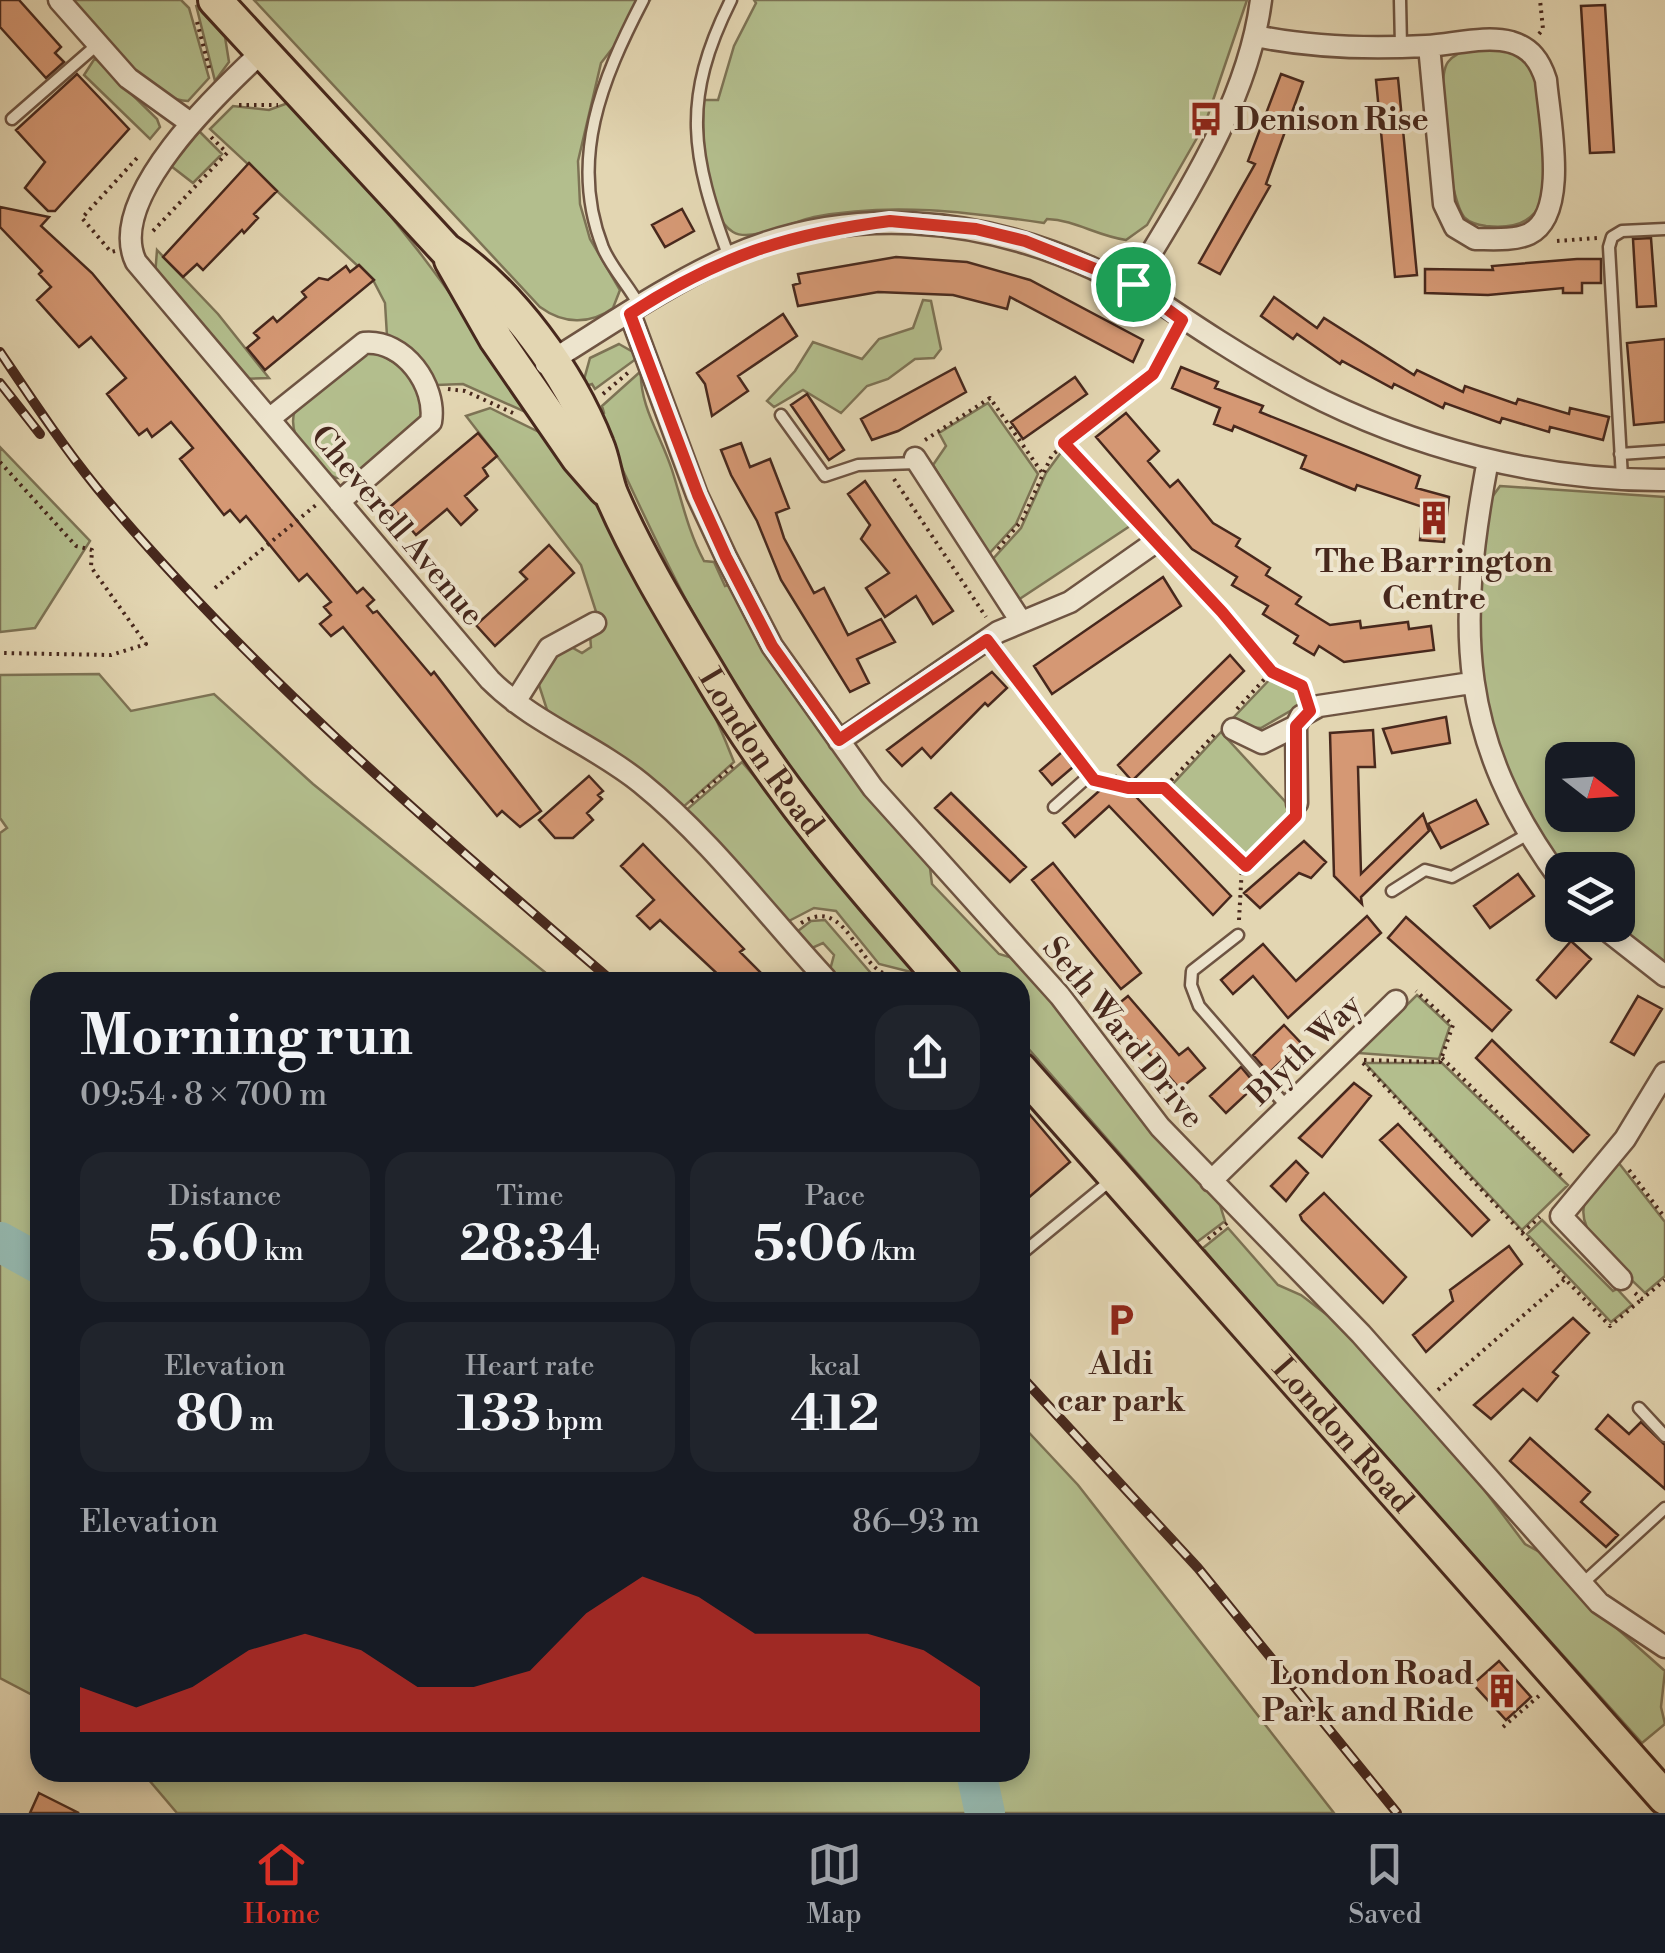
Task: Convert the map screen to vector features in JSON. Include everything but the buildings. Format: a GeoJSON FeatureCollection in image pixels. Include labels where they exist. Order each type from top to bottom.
{"type":"FeatureCollection","features":[{"type":"Feature","properties":{"kind":"highway","name":"London Road"},"geometry":{"type":"LineString","coordinates":[[204,4],[264,51],[446,250],[484,278],[590,475],[612,495],[754,747],[826,842],[936,972]]}},
{"type":"Feature","properties":{"kind":"highway","name":"London Road"},"geometry":{"type":"LineString","coordinates":[[1030,1080],[1665,1798]]}},
{"type":"Feature","properties":{"kind":"street"},"geometry":{"type":"LineString","coordinates":[[59,0],[128,78],[190,122]]}},
{"type":"Feature","properties":{"kind":"street"},"geometry":{"type":"LineString","coordinates":[[1133,284],[1208,151],[1256,36],[1261,0]]}},
{"type":"Feature","properties":{"kind":"street"},"geometry":{"type":"LineString","coordinates":[[1256,36],[1312,46],[1402,47],[1492,41],[1526,49],[1541,65],[1546,80],[1554,197],[1546,218],[1530,233],[1475,239],[1449,218],[1444,204],[1429,46]]}},
{"type":"Feature","properties":{"kind":"street","name":"Cheverell Avenue"},"geometry":{"type":"LineString","coordinates":[[264,51],[190,122],[136,212],[131,252],[142,273],[467,654],[515,702],[619,766],[676,815],[819,972]]}},
{"type":"Feature","properties":{"kind":"street"},"geometry":{"type":"LineString","coordinates":[[536,370],[729,256],[849,226],[890,221],[937,224],[1025,241],[1133,284],[1182,320],[1303,390],[1358,416],[1488,460],[1622,479],[1665,480]]}},
{"type":"Feature","properties":{"kind":"street","name":"Seth Ward Drive"},"geometry":{"type":"LineString","coordinates":[[635,311],[720,544],[772,646],[873,788],[1060,996],[1160,1127],[1424,1404],[1582,1584],[1625,1623],[1665,1647]]}},
{"type":"Feature","properties":{"kind":"street"},"geometry":{"type":"LineString","coordinates":[[269,419],[364,343],[388,346],[406,359],[433,398],[431,422],[335,497]]}},
{"type":"Feature","properties":{"kind":"street"},"geometry":{"type":"LineString","coordinates":[[1488,460],[1474,560],[1472,683],[1492,764],[1528,834],[1545,858]]}},
{"type":"Feature","properties":{"kind":"street"},"geometry":{"type":"LineString","coordinates":[[917,461],[1020,620]]}},
{"type":"Feature","properties":{"kind":"street"},"geometry":{"type":"LineString","coordinates":[[839,740],[992,636],[1020,620],[1070,602],[1154,543]]}},
{"type":"Feature","properties":{"kind":"street"},"geometry":{"type":"LineString","coordinates":[[515,702],[548,648],[594,623]]}},
{"type":"Feature","properties":{"kind":"street"},"geometry":{"type":"LineString","coordinates":[[1233,729],[1262,743],[1303,719],[1472,683]]}},
{"type":"Feature","properties":{"kind":"street"},"geometry":{"type":"LineString","coordinates":[[1297,803],[1303,719]]}},
{"type":"Feature","properties":{"kind":"street"},"geometry":{"type":"LineString","coordinates":[[1622,942],[1665,976]]}},
{"type":"Feature","properties":{"kind":"street","name":"Blyth Way"},"geometry":{"type":"LineString","coordinates":[[1211,1181],[1287,1107],[1354,1054],[1396,1001]]}},
{"type":"Feature","properties":{"kind":"street"},"geometry":{"type":"LineString","coordinates":[[1622,1279],[1561,1216],[1612,1155],[1665,1073]]}},
{"type":"Feature","properties":{"kind":"lane"},"geometry":{"type":"LineString","coordinates":[[635,311],[603,248],[592,212],[587,144],[596,103],[643,0]]}},
{"type":"Feature","properties":{"kind":"lane"},"geometry":{"type":"LineString","coordinates":[[729,256],[698,164],[694,136],[700,77],[709,44],[732,0]]}},
{"type":"Feature","properties":{"kind":"lane"},"geometry":{"type":"LineString","coordinates":[[1400,0],[1402,47]]}},
{"type":"Feature","properties":{"kind":"lane"},"geometry":{"type":"LineString","coordinates":[[12,119],[98,44]]}},
{"type":"Feature","properties":{"kind":"lane"},"geometry":{"type":"LineString","coordinates":[[1622,479],[1608,247],[1612,237],[1622,231],[1665,229]]}},
{"type":"Feature","properties":{"kind":"lane"},"geometry":{"type":"LineString","coordinates":[[781,416],[825,476],[882,462],[917,461]]}},
{"type":"Feature","properties":{"kind":"lane"},"geometry":{"type":"LineString","coordinates":[[1620,454],[1665,451]]}},
{"type":"Feature","properties":{"kind":"lane"},"geometry":{"type":"LineString","coordinates":[[992,636],[1090,775],[1054,807]]}},
{"type":"Feature","properties":{"kind":"lane"},"geometry":{"type":"LineString","coordinates":[[1392,891],[1425,870],[1452,877],[1528,834]]}},
{"type":"Feature","properties":{"kind":"lane"},"geometry":{"type":"LineString","coordinates":[[1238,935],[1192,971],[1191,986],[1199,1006],[1287,1107]]}},
{"type":"Feature","properties":{"kind":"lane"},"geometry":{"type":"LineString","coordinates":[[1030,1246],[1114,1177]]}},
{"type":"Feature","properties":{"kind":"lane"},"geometry":{"type":"LineString","coordinates":[[1639,1408],[1665,1436]]}},
{"type":"Feature","properties":{"kind":"lane"},"geometry":{"type":"LineString","coordinates":[[1582,1584],[1665,1508]]}},
{"type":"Feature","properties":{"kind":"path"},"geometry":{"type":"LineString","coordinates":[[1526,49],[1542,29],[1540,0]]}},
{"type":"Feature","properties":{"kind":"path"},"geometry":{"type":"LineString","coordinates":[[204,4],[216,95],[239,105],[269,108],[282,104],[298,88]]}},
{"type":"Feature","properties":{"kind":"path"},"geometry":{"type":"LineString","coordinates":[[1530,233],[1537,242],[1612,237]]}},
{"type":"Feature","properties":{"kind":"path"},"geometry":{"type":"LineString","coordinates":[[986,563],[1022,520],[1043,474],[1064,443],[1153,374],[1182,320]]}},
{"type":"Feature","properties":{"kind":"path"},"geometry":{"type":"LineString","coordinates":[[917,461],[913,450],[990,398],[1043,474]]}},
{"type":"Feature","properties":{"kind":"path"},"geometry":{"type":"LineString","coordinates":[[1064,443],[1222,612],[1272,672],[1302,686],[1303,719]]}},
{"type":"Feature","properties":{"kind":"path"},"geometry":{"type":"LineString","coordinates":[[0,462],[76,546],[92,550],[91,567],[146,644],[111,656],[0,653]]}},
{"type":"Feature","properties":{"kind":"path"},"geometry":{"type":"LineString","coordinates":[[882,462],[992,636]]}},
{"type":"Feature","properties":{"kind":"path"},"geometry":{"type":"LineString","coordinates":[[215,588],[335,497]]}},
{"type":"Feature","properties":{"kind":"path"},"geometry":{"type":"LineString","coordinates":[[1164,788],[1272,672]]}},
{"type":"Feature","properties":{"kind":"path"},"geometry":{"type":"LineString","coordinates":[[676,815],[754,747]]}},
{"type":"Feature","properties":{"kind":"path"},"geometry":{"type":"LineString","coordinates":[[1090,775],[1128,788],[1164,788],[1242,866]]}},
{"type":"Feature","properties":{"kind":"path"},"geometry":{"type":"LineString","coordinates":[[1238,935],[1242,866],[1296,816],[1297,803]]}},
{"type":"Feature","properties":{"kind":"path"},"geometry":{"type":"LineString","coordinates":[[785,935],[814,915],[829,916],[841,924],[875,968],[887,972]]}},
{"type":"Feature","properties":{"kind":"path"},"geometry":{"type":"LineString","coordinates":[[1354,1054],[1440,1062],[1453,1025],[1407,983],[1396,1001]]}},
{"type":"Feature","properties":{"kind":"path"},"geometry":{"type":"LineString","coordinates":[[1354,1054],[1610,1326],[1665,1280]]}},
{"type":"Feature","properties":{"kind":"path"},"geometry":{"type":"LineString","coordinates":[[1442,1058],[1581,1194]]}},
{"type":"Feature","properties":{"kind":"path"},"geometry":{"type":"LineString","coordinates":[[1612,1155],[1665,1218]]}},
{"type":"Feature","properties":{"kind":"path"},"geometry":{"type":"LineString","coordinates":[[1424,1404],[1565,1278]]}},
{"type":"Feature","properties":{"kind":"path"},"geometry":{"type":"LineString","coordinates":[[1622,1279],[1642,1299]]}},
{"type":"Feature","properties":{"kind":"path"},"geometry":{"type":"LineString","coordinates":[[1504,1727],[1559,1679]]}},
{"type":"Feature","properties":{"kind":"green space"},"geometry":{"type":"Polygon","coordinates":[[[71,0],[181,0],[189,8],[209,78],[188,101],[157,89],[124,61],[71,0]]]}},
{"type":"Feature","properties":{"kind":"green space"},"geometry":{"type":"Polygon","coordinates":[[[254,0],[650,0],[601,63],[578,161],[580,204],[590,239],[620,290],[613,308],[586,320],[576,320],[558,317],[540,307],[254,0]]]}},
{"type":"Feature","properties":{"kind":"green space"},"geometry":{"type":"Polygon","coordinates":[[[754,0],[1247,0],[1205,124],[1147,225],[1126,240],[1057,220],[1047,219],[1044,223],[901,209],[843,212],[750,235],[733,232],[723,222],[710,190],[704,150],[704,100],[718,100],[734,46],[756,3],[754,0]]]}},
{"type":"Feature","properties":{"kind":"green space"},"geometry":{"type":"Polygon","coordinates":[[[196,5],[225,37],[229,62],[215,81],[196,5]]]}},
{"type":"Feature","properties":{"kind":"green space"},"geometry":{"type":"Polygon","coordinates":[[[1505,49],[1522,57],[1537,76],[1545,180],[1537,210],[1526,220],[1510,226],[1486,226],[1465,218],[1454,189],[1443,115],[1444,73],[1448,62],[1460,53],[1505,49]]]}},
{"type":"Feature","properties":{"kind":"green space"},"geometry":{"type":"Polygon","coordinates":[[[95,58],[157,119],[160,127],[150,139],[84,75],[95,58]]]}},
{"type":"Feature","properties":{"kind":"green space"},"geometry":{"type":"Polygon","coordinates":[[[288,103],[357,176],[419,251],[530,414],[463,384],[436,385],[403,344],[387,336],[385,303],[373,280],[210,129],[233,106],[269,110],[288,103]]]}},
{"type":"Feature","properties":{"kind":"green space"},"geometry":{"type":"Polygon","coordinates":[[[198,130],[222,154],[193,183],[171,166],[198,130]]]}},
{"type":"Feature","properties":{"kind":"green space"},"geometry":{"type":"Polygon","coordinates":[[[157,250],[218,314],[269,378],[241,379],[155,276],[157,250]]]}},
{"type":"Feature","properties":{"kind":"green space"},"geometry":{"type":"Polygon","coordinates":[[[923,300],[931,301],[941,349],[934,358],[915,359],[888,379],[867,386],[841,413],[803,390],[774,407],[767,401],[795,371],[813,342],[862,359],[879,339],[913,328],[923,300]]]}},
{"type":"Feature","properties":{"kind":"green space"},"geometry":{"type":"Polygon","coordinates":[[[619,344],[640,356],[595,389],[592,384],[582,387],[590,358],[619,344]]]}},
{"type":"Feature","properties":{"kind":"green space"},"geometry":{"type":"Polygon","coordinates":[[[370,350],[411,376],[424,396],[424,407],[406,435],[354,478],[336,478],[318,467],[303,450],[294,430],[295,410],[370,350]]]}},
{"type":"Feature","properties":{"kind":"green space"},"geometry":{"type":"Polygon","coordinates":[[[641,371],[647,409],[704,561],[714,562],[725,586],[732,584],[780,674],[930,868],[932,884],[999,954],[1016,959],[1027,972],[958,972],[849,847],[778,750],[713,648],[598,417],[604,413],[602,406],[641,371]]]}},
{"type":"Feature","properties":{"kind":"green space"},"geometry":{"type":"Polygon","coordinates":[[[988,403],[1038,474],[1016,524],[988,555],[933,465],[946,446],[939,433],[988,403]]]}},
{"type":"Feature","properties":{"kind":"green space"},"geometry":{"type":"Polygon","coordinates":[[[490,408],[539,432],[547,430],[625,550],[695,675],[734,762],[681,809],[549,716],[538,682],[549,656],[571,647],[582,653],[591,647],[590,635],[601,627],[581,565],[466,416],[490,408]]]}},
{"type":"Feature","properties":{"kind":"green space"},"geometry":{"type":"Polygon","coordinates":[[[0,447],[90,541],[35,628],[0,632],[0,447]]]}},
{"type":"Feature","properties":{"kind":"green space"},"geometry":{"type":"Polygon","coordinates":[[[1065,447],[1133,524],[1018,600],[992,560],[1021,528],[1046,473],[1065,447]]]}},
{"type":"Feature","properties":{"kind":"green space"},"geometry":{"type":"Polygon","coordinates":[[[1500,486],[1665,497],[1665,965],[1635,941],[1635,852],[1553,852],[1511,781],[1485,694],[1481,649],[1490,500],[1500,486]]]}},
{"type":"Feature","properties":{"kind":"green space"},"geometry":{"type":"Polygon","coordinates":[[[99,674],[131,711],[214,694],[313,784],[545,972],[30,972],[30,1694],[0,1678],[0,833],[7,828],[0,818],[0,675],[99,674]]]}},
{"type":"Feature","properties":{"kind":"green space"},"geometry":{"type":"Polygon","coordinates":[[[1273,676],[1300,688],[1304,703],[1261,728],[1243,727],[1234,717],[1273,676]]]}},
{"type":"Feature","properties":{"kind":"green space"},"geometry":{"type":"Polygon","coordinates":[[[1221,732],[1292,809],[1291,816],[1245,862],[1170,787],[1221,732]]]}},
{"type":"Feature","properties":{"kind":"green space"},"geometry":{"type":"Polygon","coordinates":[[[742,762],[920,972],[879,964],[836,911],[814,908],[785,923],[684,812],[742,762]]]}},
{"type":"Feature","properties":{"kind":"green space"},"geometry":{"type":"Polygon","coordinates":[[[825,920],[870,972],[832,972],[834,955],[823,943],[812,948],[794,934],[811,921],[825,920]]]}},
{"type":"Feature","properties":{"kind":"green space"},"geometry":{"type":"Polygon","coordinates":[[[1030,976],[1220,1205],[1225,1221],[1197,1242],[1030,1050],[1030,976]]]}},
{"type":"Feature","properties":{"kind":"green space"},"geometry":{"type":"Polygon","coordinates":[[[1417,995],[1450,1026],[1439,1059],[1358,1053],[1417,995]]]}},
{"type":"Feature","properties":{"kind":"green space"},"geometry":{"type":"Polygon","coordinates":[[[1365,1063],[1442,1063],[1568,1185],[1522,1230],[1365,1063]]]}},
{"type":"Feature","properties":{"kind":"green space"},"geometry":{"type":"Polygon","coordinates":[[[1618,1162],[1665,1222],[1665,1276],[1645,1293],[1595,1242],[1584,1218],[1589,1194],[1618,1162]]]}},
{"type":"Feature","properties":{"kind":"green space"},"geometry":{"type":"Polygon","coordinates":[[[1542,1220],[1632,1305],[1611,1322],[1527,1234],[1542,1220]]]}},
{"type":"Feature","properties":{"kind":"green space"},"geometry":{"type":"Polygon","coordinates":[[[1228,1228],[1278,1285],[1301,1295],[1335,1321],[1479,1483],[1525,1544],[1545,1555],[1594,1608],[1665,1671],[1661,1707],[1665,1724],[1642,1743],[1263,1322],[1203,1248],[1228,1228]]]}},
{"type":"Feature","properties":{"kind":"green space"},"geometry":{"type":"Polygon","coordinates":[[[1030,1434],[1078,1485],[1334,1813],[177,1813],[151,1782],[1030,1782],[1030,1434]]]}},
{"type":"Feature","properties":{"kind":"waterway"},"geometry":{"type":"LineString","coordinates":[[0,1242],[30,1258]]}},
{"type":"Feature","properties":{"kind":"waterway"},"geometry":{"type":"LineString","coordinates":[[978,1782],[985,1813]]}},
{"type":"Feature","properties":{"kind":"railway"},"geometry":{"type":"LineString","coordinates":[[0,352],[97,488],[216,621],[344,746],[601,972]]}},
{"type":"Feature","properties":{"kind":"railway"},"geometry":{"type":"LineString","coordinates":[[0,383],[40,434]]}},
{"type":"Feature","properties":{"kind":"railway"},"geometry":{"type":"LineString","coordinates":[[1030,1386],[1198,1568],[1397,1813]]}},
{"type":"Feature","properties":{"kind":"place","name":"Denison Rise"},"geometry":{"type":"Point","coordinates":[1206,119]}},
{"type":"Feature","properties":{"kind":"place","name":"The Barrington Centre"},"geometry":{"type":"Point","coordinates":[1434,518]}},
{"type":"Feature","properties":{"kind":"place","name":"Aldi car park"},"geometry":{"type":"Point","coordinates":[1121,1320]}},
{"type":"Feature","properties":{"kind":"place","name":"London Road Park and Ride"},"geometry":{"type":"Point","coordinates":[1502,1691]}},
{"type":"Feature","properties":{"kind":"route"},"geometry":{"type":"LineString","coordinates":[[890,221],[1003,234],[1133,284],[1182,320],[1153,374],[1064,443],[1222,612],[1272,672],[1302,686],[1310,711],[1296,726],[1296,816],[1246,866],[1164,788],[1128,788],[1094,780],[987,640],[839,740],[772,646],[726,557],[698,495],[649,356],[630,314],[729,256],[808,234],[890,221]]}}]}
